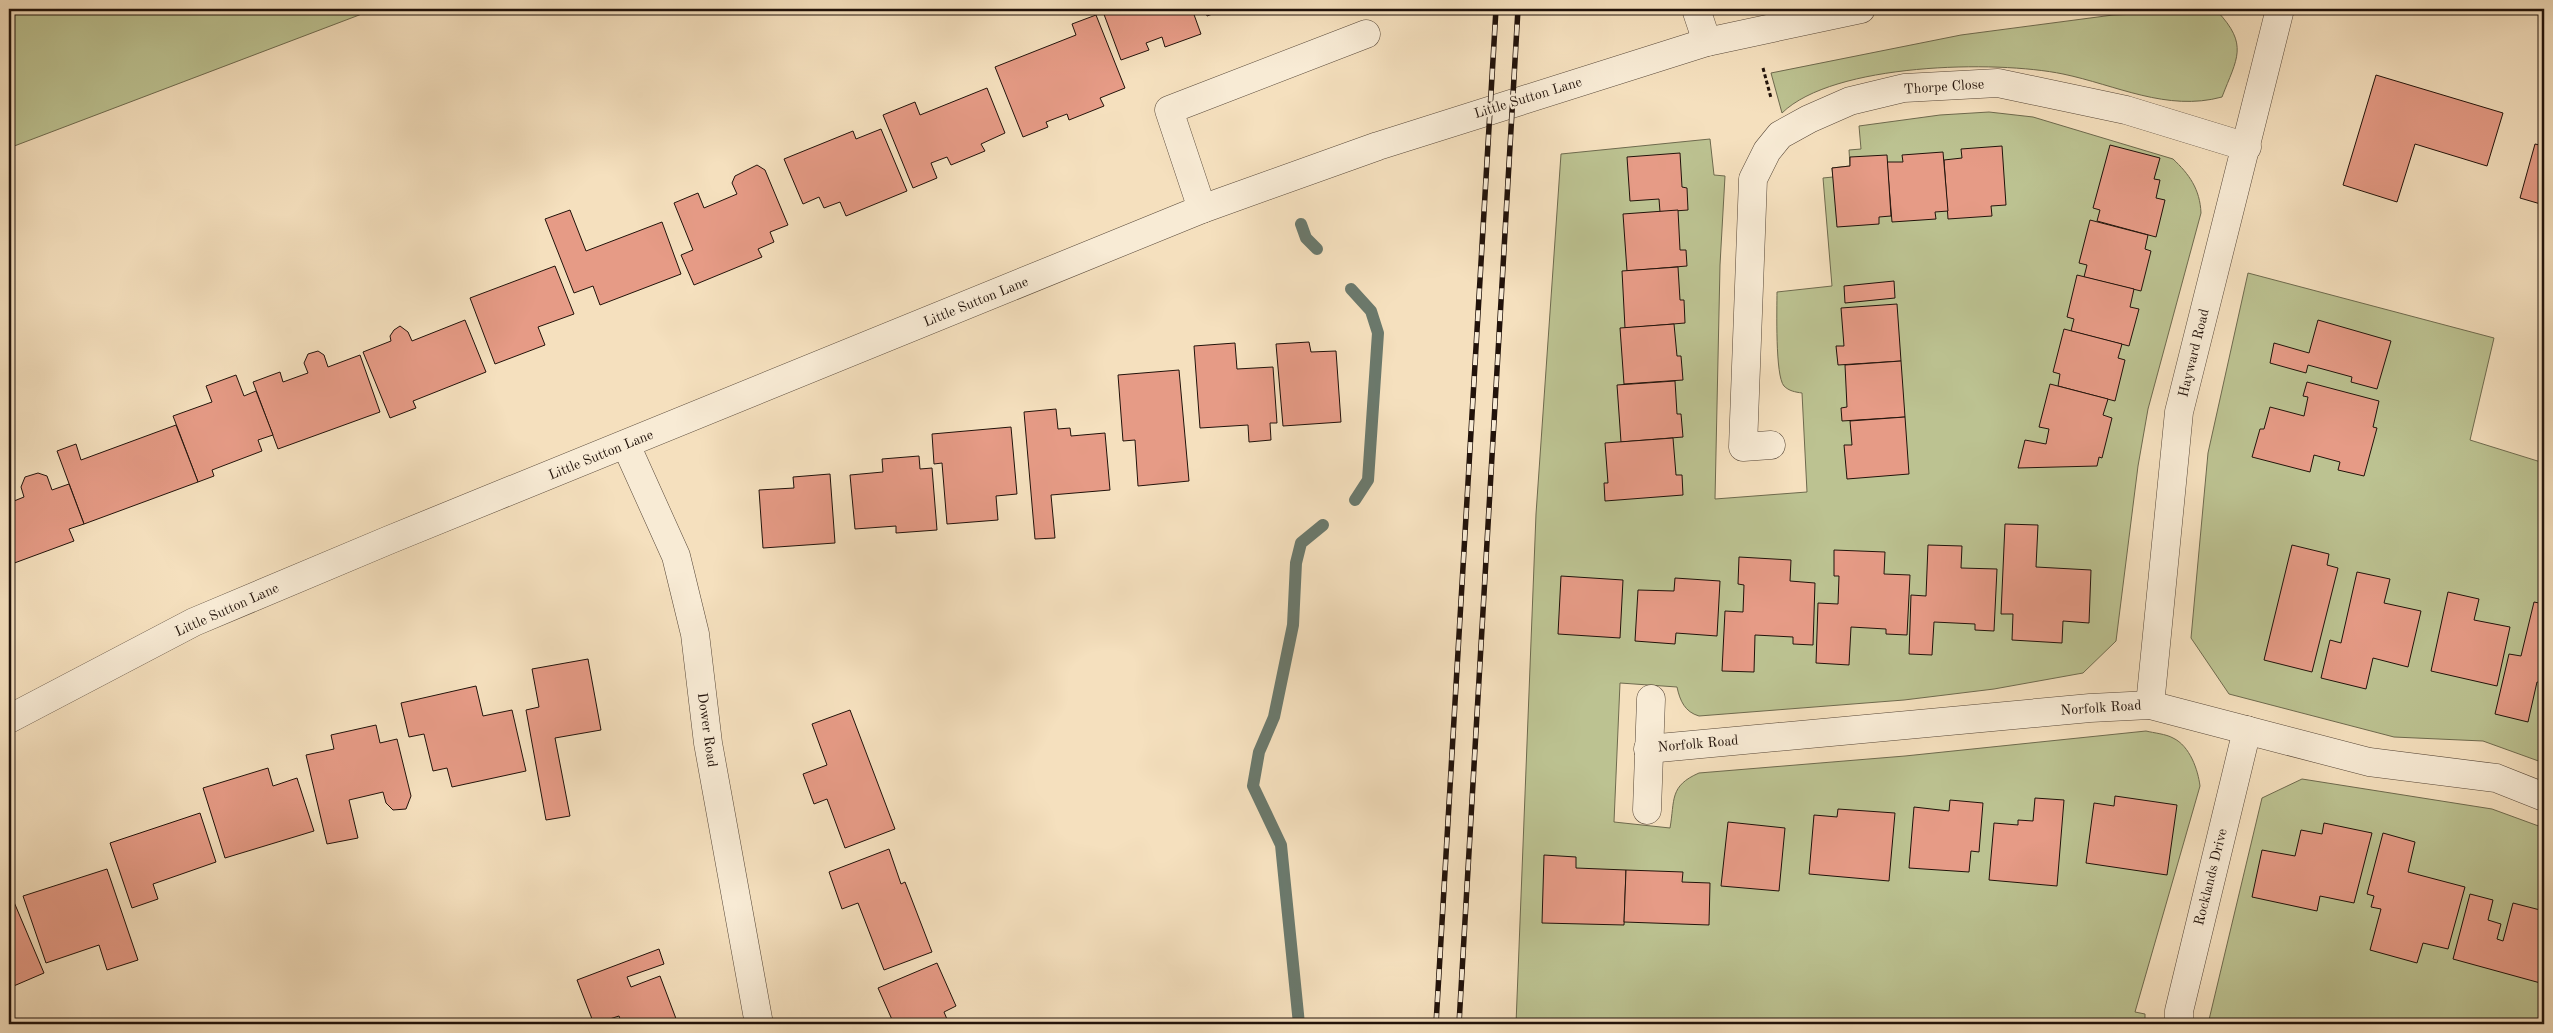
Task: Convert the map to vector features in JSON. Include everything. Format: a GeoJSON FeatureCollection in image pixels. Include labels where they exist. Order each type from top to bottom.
{"type":"FeatureCollection","features":[{"type":"Feature","properties":{"kind":"street"},"geometry":{"type":"LineString","coordinates":[[1696,9],[1707,42]]}},
{"type":"Feature","properties":{"kind":"street","name":"Little Sutton Lane"},"geometry":{"type":"LineString","coordinates":[[9,719],[194,622],[389,540],[1202,209],[1378,146],[1707,42],[1861,9]]}},
{"type":"Feature","properties":{"kind":"street","name":"Hayward Road"},"geometry":{"type":"LineString","coordinates":[[2150,705],[2179,412],[2247,147],[2280,9]]}},
{"type":"Feature","properties":{"kind":"street"},"geometry":{"type":"LineString","coordinates":[[1202,209],[1169,110],[1366,34]]}},
{"type":"Feature","properties":{"kind":"street","name":"Thorpe Close"},"geometry":{"type":"LineString","coordinates":[[1771,445],[1743,447],[1753,179],[1767,150],[1780,135],[1850,101],[1895,90],[1998,83],[2126,110],[2247,147]]}},
{"type":"Feature","properties":{"kind":"street","name":"Dower Road"},"geometry":{"type":"LineString","coordinates":[[626,445],[676,556],[695,634],[708,743],[760,1024]]}},
{"type":"Feature","properties":{"kind":"street","name":"Norfolk Road"},"geometry":{"type":"LineString","coordinates":[[1647,810],[1651,699]]}},
{"type":"Feature","properties":{"kind":"street","name":"Norfolk Road"},"geometry":{"type":"LineString","coordinates":[[1648,749],[2090,708],[2150,705],[2369,762],[2496,778],[2544,796]]}},
{"type":"Feature","properties":{"kind":"street","name":"Rocklands Drive"},"geometry":{"type":"LineString","coordinates":[[2178,1024],[2179,1011],[2247,730]]}},
{"type":"Feature","properties":{"kind":"path"},"geometry":{"type":"LineString","coordinates":[[1763,64],[1780,135]]}},
{"type":"Feature","properties":{"kind":"green space"},"geometry":{"type":"Polygon","coordinates":[[[9,9],[375,9],[9,148],[9,9]]]}},
{"type":"Feature","properties":{"kind":"green space"},"geometry":{"type":"Polygon","coordinates":[[[2217,11],[2233,33],[2237,43],[2237,52],[2232,72],[2222,97],[2202,101],[2161,99],[2063,74],[1998,67],[1958,67],[1876,75],[1838,84],[1806,96],[1782,113],[1771,73],[1961,35],[2113,15],[2217,11]]]}},
{"type":"Feature","properties":{"kind":"green space"},"geometry":{"type":"Polygon","coordinates":[[[1989,112],[2033,117],[2173,159],[2189,176],[2196,189],[2200,204],[2201,213],[2148,409],[2138,466],[2116,641],[2083,673],[1994,689],[1904,700],[1699,716],[1687,709],[1677,687],[1620,683],[1614,822],[1670,828],[1673,802],[1678,789],[1689,778],[1699,773],[1905,756],[2146,731],[2170,737],[2179,742],[2188,752],[2195,766],[2200,786],[2135,1012],[2145,1014],[2145,1024],[1516,1024],[1536,514],[1561,154],[1710,139],[1714,175],[1725,176],[1720,265],[1715,499],[1807,492],[1802,393],[1788,389],[1781,380],[1777,341],[1777,292],[1832,286],[1823,178],[1833,177],[1832,168],[1850,166],[1849,150],[1861,149],[1859,126],[1940,115],[1989,112]]]}},
{"type":"Feature","properties":{"kind":"green space"},"geometry":{"type":"Polygon","coordinates":[[[2248,273],[2494,338],[2470,440],[2544,463],[2544,763],[2483,741],[2394,737],[2229,694],[2191,638],[2208,453],[2248,273]]]}},
{"type":"Feature","properties":{"kind":"green space"},"geometry":{"type":"Polygon","coordinates":[[[2302,779],[2492,809],[2544,828],[2544,1018],[2542,1024],[2208,1024],[2262,798],[2302,779]]]}},
{"type":"Feature","properties":{"kind":"building"},"geometry":{"type":"Polygon","coordinates":[[[1102,9],[1192,9],[1201,34],[1165,47],[1162,37],[1146,43],[1149,50],[1121,60],[1102,9]]]}},
{"type":"Feature","properties":{"kind":"building"},"geometry":{"type":"Polygon","coordinates":[[[1205,9],[1226,9],[1207,16],[1205,9]]]}},
{"type":"Feature","properties":{"kind":"building"},"geometry":{"type":"Polygon","coordinates":[[[1096,15],[1125,88],[1100,98],[1104,106],[1069,120],[1067,114],[1046,122],[1048,127],[1023,137],[995,67],[1076,35],[1072,24],[1096,15]]]}},
{"type":"Feature","properties":{"kind":"building"},"geometry":{"type":"Polygon","coordinates":[[[2376,75],[2503,113],[2487,166],[2415,144],[2397,202],[2343,185],[2376,75]]]}},
{"type":"Feature","properties":{"kind":"building"},"geometry":{"type":"Polygon","coordinates":[[[987,88],[1005,133],[981,144],[985,151],[951,165],[947,157],[931,163],[937,178],[913,188],[883,115],[915,102],[920,115],[987,88]]]}},
{"type":"Feature","properties":{"kind":"building"},"geometry":{"type":"Polygon","coordinates":[[[881,129],[907,191],[846,216],[840,202],[824,208],[819,197],[803,204],[784,159],[853,131],[856,139],[881,129]]]}},
{"type":"Feature","properties":{"kind":"building"},"geometry":{"type":"Polygon","coordinates":[[[2535,144],[2544,146],[2544,205],[2520,198],[2535,144]]]}},
{"type":"Feature","properties":{"kind":"building"},"geometry":{"type":"Polygon","coordinates":[[[2110,145],[2160,158],[2154,179],[2160,180],[2156,198],[2165,200],[2156,237],[2097,221],[2100,210],[2093,208],[2110,145]]]}},
{"type":"Feature","properties":{"kind":"building"},"geometry":{"type":"Polygon","coordinates":[[[2002,146],[2006,205],[1991,206],[1992,216],[1948,219],[1944,160],[1962,158],[1961,149],[2002,146]]]}},
{"type":"Feature","properties":{"kind":"building"},"geometry":{"type":"Polygon","coordinates":[[[1943,152],[1948,211],[1935,212],[1936,219],[1892,222],[1887,162],[1903,162],[1902,155],[1943,152]]]}},
{"type":"Feature","properties":{"kind":"building"},"geometry":{"type":"Polygon","coordinates":[[[1680,153],[1682,187],[1687,188],[1688,210],[1660,212],[1659,199],[1630,201],[1627,157],[1680,153]]]}},
{"type":"Feature","properties":{"kind":"building"},"geometry":{"type":"Polygon","coordinates":[[[1887,155],[1891,216],[1879,217],[1879,224],[1837,227],[1832,168],[1850,166],[1850,157],[1887,155]]]}},
{"type":"Feature","properties":{"kind":"building"},"geometry":{"type":"Polygon","coordinates":[[[757,165],[765,170],[788,225],[770,232],[774,242],[758,249],[762,257],[694,285],[681,255],[693,250],[674,203],[698,193],[704,208],[737,194],[732,183],[735,176],[757,165]]]}},
{"type":"Feature","properties":{"kind":"building"},"geometry":{"type":"Polygon","coordinates":[[[570,210],[586,251],[662,222],[681,274],[600,305],[593,286],[574,293],[545,219],[570,210]]]}},
{"type":"Feature","properties":{"kind":"building"},"geometry":{"type":"Polygon","coordinates":[[[1678,210],[1680,250],[1686,250],[1687,266],[1627,271],[1623,214],[1678,210]]]}},
{"type":"Feature","properties":{"kind":"building"},"geometry":{"type":"Polygon","coordinates":[[[2090,220],[2148,235],[2145,249],[2151,251],[2141,291],[2084,277],[2087,265],[2079,263],[2090,220]]]}},
{"type":"Feature","properties":{"kind":"building"},"geometry":{"type":"Polygon","coordinates":[[[555,266],[574,314],[538,327],[545,345],[495,364],[470,298],[555,266]]]}},
{"type":"Feature","properties":{"kind":"building"},"geometry":{"type":"Polygon","coordinates":[[[1678,267],[1680,300],[1684,300],[1685,323],[1625,328],[1622,271],[1678,267]]]}},
{"type":"Feature","properties":{"kind":"building"},"geometry":{"type":"Polygon","coordinates":[[[2077,275],[2134,289],[2130,307],[2139,309],[2129,346],[2071,331],[2074,319],[2067,317],[2077,275]]]}},
{"type":"Feature","properties":{"kind":"building"},"geometry":{"type":"Polygon","coordinates":[[[1894,281],[1895,298],[1845,303],[1844,286],[1894,281]]]}},
{"type":"Feature","properties":{"kind":"building"},"geometry":{"type":"Polygon","coordinates":[[[1897,304],[1901,361],[1838,365],[1836,346],[1844,346],[1841,308],[1897,304]]]}},
{"type":"Feature","properties":{"kind":"building"},"geometry":{"type":"Polygon","coordinates":[[[465,320],[486,372],[413,401],[416,408],[390,418],[363,352],[391,341],[390,336],[400,326],[408,332],[412,341],[465,320]]]}},
{"type":"Feature","properties":{"kind":"building"},"geometry":{"type":"Polygon","coordinates":[[[2318,320],[2391,341],[2377,389],[2351,382],[2352,377],[2308,365],[2306,373],[2270,363],[2274,343],[2309,353],[2318,320]]]}},
{"type":"Feature","properties":{"kind":"building"},"geometry":{"type":"Polygon","coordinates":[[[1674,324],[1677,356],[1681,356],[1683,380],[1624,384],[1620,328],[1674,324]]]}},
{"type":"Feature","properties":{"kind":"building"},"geometry":{"type":"Polygon","coordinates":[[[2064,329],[2122,344],[2118,358],[2125,360],[2115,401],[2058,386],[2060,374],[2053,372],[2064,329]]]}},
{"type":"Feature","properties":{"kind":"building"},"geometry":{"type":"Polygon","coordinates":[[[1309,342],[1311,352],[1336,351],[1341,422],[1283,426],[1276,344],[1309,342]]]}},
{"type":"Feature","properties":{"kind":"building"},"geometry":{"type":"Polygon","coordinates":[[[1235,343],[1237,369],[1273,367],[1277,423],[1270,423],[1271,440],[1249,442],[1248,425],[1200,428],[1194,346],[1235,343]]]}},
{"type":"Feature","properties":{"kind":"building"},"geometry":{"type":"Polygon","coordinates":[[[318,351],[324,355],[328,367],[360,355],[380,412],[278,449],[253,382],[280,372],[283,382],[308,373],[304,363],[308,354],[318,351]]]}},
{"type":"Feature","properties":{"kind":"building"},"geometry":{"type":"Polygon","coordinates":[[[1901,361],[1905,417],[1842,421],[1841,408],[1847,407],[1845,365],[1901,361]]]}},
{"type":"Feature","properties":{"kind":"building"},"geometry":{"type":"Polygon","coordinates":[[[1179,370],[1189,481],[1138,486],[1135,440],[1123,441],[1118,375],[1179,370]]]}},
{"type":"Feature","properties":{"kind":"building"},"geometry":{"type":"Polygon","coordinates":[[[236,375],[244,396],[256,391],[273,435],[258,440],[262,451],[212,470],[214,476],[198,482],[173,416],[212,402],[206,386],[236,375]]]}},
{"type":"Feature","properties":{"kind":"building"},"geometry":{"type":"Polygon","coordinates":[[[1675,381],[1677,414],[1681,414],[1683,437],[1621,442],[1617,385],[1675,381]]]}},
{"type":"Feature","properties":{"kind":"building"},"geometry":{"type":"Polygon","coordinates":[[[2307,382],[2379,401],[2373,427],[2377,428],[2364,476],[2338,470],[2340,462],[2314,455],[2310,472],[2252,457],[2260,429],[2264,429],[2270,407],[2304,416],[2308,397],[2303,396],[2307,382]]]}},
{"type":"Feature","properties":{"kind":"building"},"geometry":{"type":"Polygon","coordinates":[[[2050,384],[2108,399],[2103,415],[2112,418],[2102,458],[2099,457],[2097,466],[2018,468],[2025,440],[2046,444],[2049,429],[2039,427],[2050,384]]]}},
{"type":"Feature","properties":{"kind":"building"},"geometry":{"type":"Polygon","coordinates":[[[1056,409],[1058,429],[1070,428],[1071,436],[1105,433],[1110,490],[1051,495],[1055,538],[1035,539],[1024,412],[1056,409]]]}},
{"type":"Feature","properties":{"kind":"building"},"geometry":{"type":"Polygon","coordinates":[[[1905,417],[1909,474],[1847,479],[1844,445],[1852,445],[1850,421],[1905,417]]]}},
{"type":"Feature","properties":{"kind":"building"},"geometry":{"type":"Polygon","coordinates":[[[176,425],[198,482],[84,524],[57,451],[76,444],[81,460],[176,425]]]}},
{"type":"Feature","properties":{"kind":"building"},"geometry":{"type":"Polygon","coordinates":[[[1011,427],[1017,494],[996,496],[998,520],[947,524],[942,463],[934,464],[932,434],[1011,427]]]}},
{"type":"Feature","properties":{"kind":"building"},"geometry":{"type":"Polygon","coordinates":[[[1673,438],[1676,475],[1682,475],[1683,495],[1605,501],[1604,483],[1608,483],[1605,443],[1673,438]]]}},
{"type":"Feature","properties":{"kind":"building"},"geometry":{"type":"Polygon","coordinates":[[[919,456],[920,469],[932,468],[937,530],[896,533],[896,526],[855,529],[850,475],[883,472],[882,459],[919,456]]]}},
{"type":"Feature","properties":{"kind":"building"},"geometry":{"type":"Polygon","coordinates":[[[38,473],[47,476],[52,490],[69,484],[84,524],[69,529],[74,541],[9,565],[9,503],[24,497],[21,487],[25,477],[38,473]]]}},
{"type":"Feature","properties":{"kind":"building"},"geometry":{"type":"Polygon","coordinates":[[[830,474],[835,543],[763,548],[759,490],[794,488],[793,477],[830,474]]]}},
{"type":"Feature","properties":{"kind":"building"},"geometry":{"type":"Polygon","coordinates":[[[2005,524],[2038,525],[2036,567],[2091,570],[2089,623],[2063,621],[2062,643],[2012,640],[2013,614],[2001,614],[2005,524]]]}},
{"type":"Feature","properties":{"kind":"building"},"geometry":{"type":"Polygon","coordinates":[[[1928,545],[1962,546],[1961,568],[1997,569],[1994,631],[1975,630],[1975,624],[1934,622],[1932,655],[1909,654],[1911,595],[1926,596],[1928,545]]]}},
{"type":"Feature","properties":{"kind":"building"},"geometry":{"type":"Polygon","coordinates":[[[2292,545],[2329,554],[2327,565],[2338,568],[2312,672],[2264,660],[2292,545]]]}},
{"type":"Feature","properties":{"kind":"building"},"geometry":{"type":"Polygon","coordinates":[[[1834,550],[1885,552],[1884,574],[1910,575],[1907,635],[1886,634],[1886,629],[1851,627],[1849,665],[1816,663],[1818,603],[1838,604],[1839,576],[1834,576],[1834,550]]]}},
{"type":"Feature","properties":{"kind":"building"},"geometry":{"type":"Polygon","coordinates":[[[1739,557],[1791,560],[1790,581],[1815,583],[1813,645],[1793,644],[1793,637],[1755,635],[1754,672],[1722,671],[1725,611],[1743,612],[1744,585],[1738,584],[1739,557]]]}},
{"type":"Feature","properties":{"kind":"building"},"geometry":{"type":"Polygon","coordinates":[[[2357,572],[2390,579],[2384,603],[2421,611],[2408,667],[2373,658],[2366,689],[2321,678],[2330,640],[2341,643],[2357,572]]]}},
{"type":"Feature","properties":{"kind":"building"},"geometry":{"type":"Polygon","coordinates":[[[1561,576],[1623,580],[1620,638],[1558,634],[1561,576]]]}},
{"type":"Feature","properties":{"kind":"building"},"geometry":{"type":"Polygon","coordinates":[[[1675,578],[1720,581],[1717,636],[1676,633],[1675,644],[1635,641],[1638,590],[1674,591],[1675,578]]]}},
{"type":"Feature","properties":{"kind":"building"},"geometry":{"type":"Polygon","coordinates":[[[2448,592],[2479,599],[2474,620],[2510,627],[2497,686],[2431,671],[2448,592]]]}},
{"type":"Feature","properties":{"kind":"building"},"geometry":{"type":"Polygon","coordinates":[[[2534,602],[2544,604],[2544,683],[2537,682],[2528,722],[2495,714],[2509,654],[2521,656],[2534,602]]]}},
{"type":"Feature","properties":{"kind":"building"},"geometry":{"type":"Polygon","coordinates":[[[588,659],[601,730],[555,738],[570,816],[546,820],[526,710],[539,707],[532,669],[588,659]]]}},
{"type":"Feature","properties":{"kind":"building"},"geometry":{"type":"Polygon","coordinates":[[[476,686],[483,716],[512,710],[526,771],[452,787],[447,768],[433,771],[424,734],[409,737],[401,703],[476,686]]]}},
{"type":"Feature","properties":{"kind":"building"},"geometry":{"type":"Polygon","coordinates":[[[850,710],[895,829],[845,848],[827,799],[814,804],[803,774],[827,765],[812,724],[850,710]]]}},
{"type":"Feature","properties":{"kind":"building"},"geometry":{"type":"Polygon","coordinates":[[[376,725],[380,743],[397,739],[411,796],[406,809],[393,810],[386,803],[383,792],[349,800],[358,838],[327,844],[306,755],[334,749],[331,735],[376,725]]]}},
{"type":"Feature","properties":{"kind":"building"},"geometry":{"type":"Polygon","coordinates":[[[268,768],[273,786],[297,778],[314,831],[225,858],[203,788],[268,768]]]}},
{"type":"Feature","properties":{"kind":"building"},"geometry":{"type":"Polygon","coordinates":[[[2115,796],[2177,805],[2167,875],[2086,863],[2094,803],[2114,806],[2115,796]]]}},
{"type":"Feature","properties":{"kind":"building"},"geometry":{"type":"Polygon","coordinates":[[[2035,798],[2064,800],[2057,886],[1989,880],[1994,823],[2018,825],[2018,820],[2033,821],[2035,798]]]}},
{"type":"Feature","properties":{"kind":"building"},"geometry":{"type":"Polygon","coordinates":[[[1950,800],[1983,803],[1979,852],[1971,851],[1969,872],[1909,868],[1914,807],[1949,811],[1950,800]]]}},
{"type":"Feature","properties":{"kind":"building"},"geometry":{"type":"Polygon","coordinates":[[[1838,809],[1895,813],[1889,881],[1809,874],[1814,815],[1837,817],[1838,809]]]}},
{"type":"Feature","properties":{"kind":"building"},"geometry":{"type":"Polygon","coordinates":[[[200,813],[216,862],[153,884],[158,899],[132,908],[110,843],[200,813]]]}},
{"type":"Feature","properties":{"kind":"building"},"geometry":{"type":"Polygon","coordinates":[[[1728,822],[1785,828],[1779,891],[1721,886],[1728,822]]]}},
{"type":"Feature","properties":{"kind":"building"},"geometry":{"type":"Polygon","coordinates":[[[2324,823],[2372,833],[2354,903],[2320,896],[2317,911],[2252,897],[2262,850],[2295,856],[2301,830],[2322,834],[2324,823]]]}},
{"type":"Feature","properties":{"kind":"building"},"geometry":{"type":"Polygon","coordinates":[[[2383,833],[2415,842],[2408,872],[2465,887],[2448,949],[2423,943],[2417,963],[2370,950],[2381,909],[2371,907],[2374,896],[2367,894],[2383,833]]]}},
{"type":"Feature","properties":{"kind":"building"},"geometry":{"type":"Polygon","coordinates":[[[889,849],[901,884],[905,882],[932,952],[884,970],[858,903],[842,909],[829,872],[889,849]]]}},
{"type":"Feature","properties":{"kind":"building"},"geometry":{"type":"Polygon","coordinates":[[[1544,855],[1576,857],[1576,868],[1626,870],[1624,925],[1542,923],[1544,855]]]}},
{"type":"Feature","properties":{"kind":"building"},"geometry":{"type":"Polygon","coordinates":[[[107,869],[138,960],[107,970],[99,945],[46,963],[23,896],[107,869]]]}},
{"type":"Feature","properties":{"kind":"building"},"geometry":{"type":"Polygon","coordinates":[[[1626,870],[1683,872],[1682,882],[1710,883],[1709,925],[1624,922],[1626,870]]]}},
{"type":"Feature","properties":{"kind":"building"},"geometry":{"type":"Polygon","coordinates":[[[2470,894],[2493,900],[2488,920],[2501,924],[2497,939],[2503,941],[2513,903],[2544,911],[2544,984],[2453,959],[2470,894]]]}},
{"type":"Feature","properties":{"kind":"building"},"geometry":{"type":"Polygon","coordinates":[[[11,895],[44,973],[9,988],[9,896],[11,895]]]}},
{"type":"Feature","properties":{"kind":"building"},"geometry":{"type":"Polygon","coordinates":[[[659,949],[664,964],[627,977],[631,987],[660,976],[678,1024],[622,1024],[619,1016],[594,1024],[577,980],[659,949]]]}},
{"type":"Feature","properties":{"kind":"building"},"geometry":{"type":"Polygon","coordinates":[[[937,963],[956,1006],[944,1012],[949,1024],[894,1024],[878,988],[937,963]]]}},
{"type":"Feature","properties":{"kind":"building"},"geometry":{"type":"Polygon","coordinates":[[[2050,1020],[2115,1022],[2115,1024],[2050,1024],[2050,1020]]]}},
{"type":"Feature","properties":{"kind":"waterway"},"geometry":{"type":"LineString","coordinates":[[1301,224],[1306,238],[1317,249]]}},
{"type":"Feature","properties":{"kind":"waterway"},"geometry":{"type":"LineString","coordinates":[[1351,289],[1371,311],[1378,333],[1368,480],[1355,500]]}},
{"type":"Feature","properties":{"kind":"waterway"},"geometry":{"type":"LineString","coordinates":[[1299,1024],[1281,845],[1253,786],[1259,752],[1274,717],[1293,625],[1296,563],[1301,543],[1323,525]]}},
{"type":"Feature","properties":{"kind":"railway"},"geometry":{"type":"LineString","coordinates":[[1436,1024],[1496,9]]}},
{"type":"Feature","properties":{"kind":"railway"},"geometry":{"type":"LineString","coordinates":[[1459,1024],[1518,9]]}}]}
